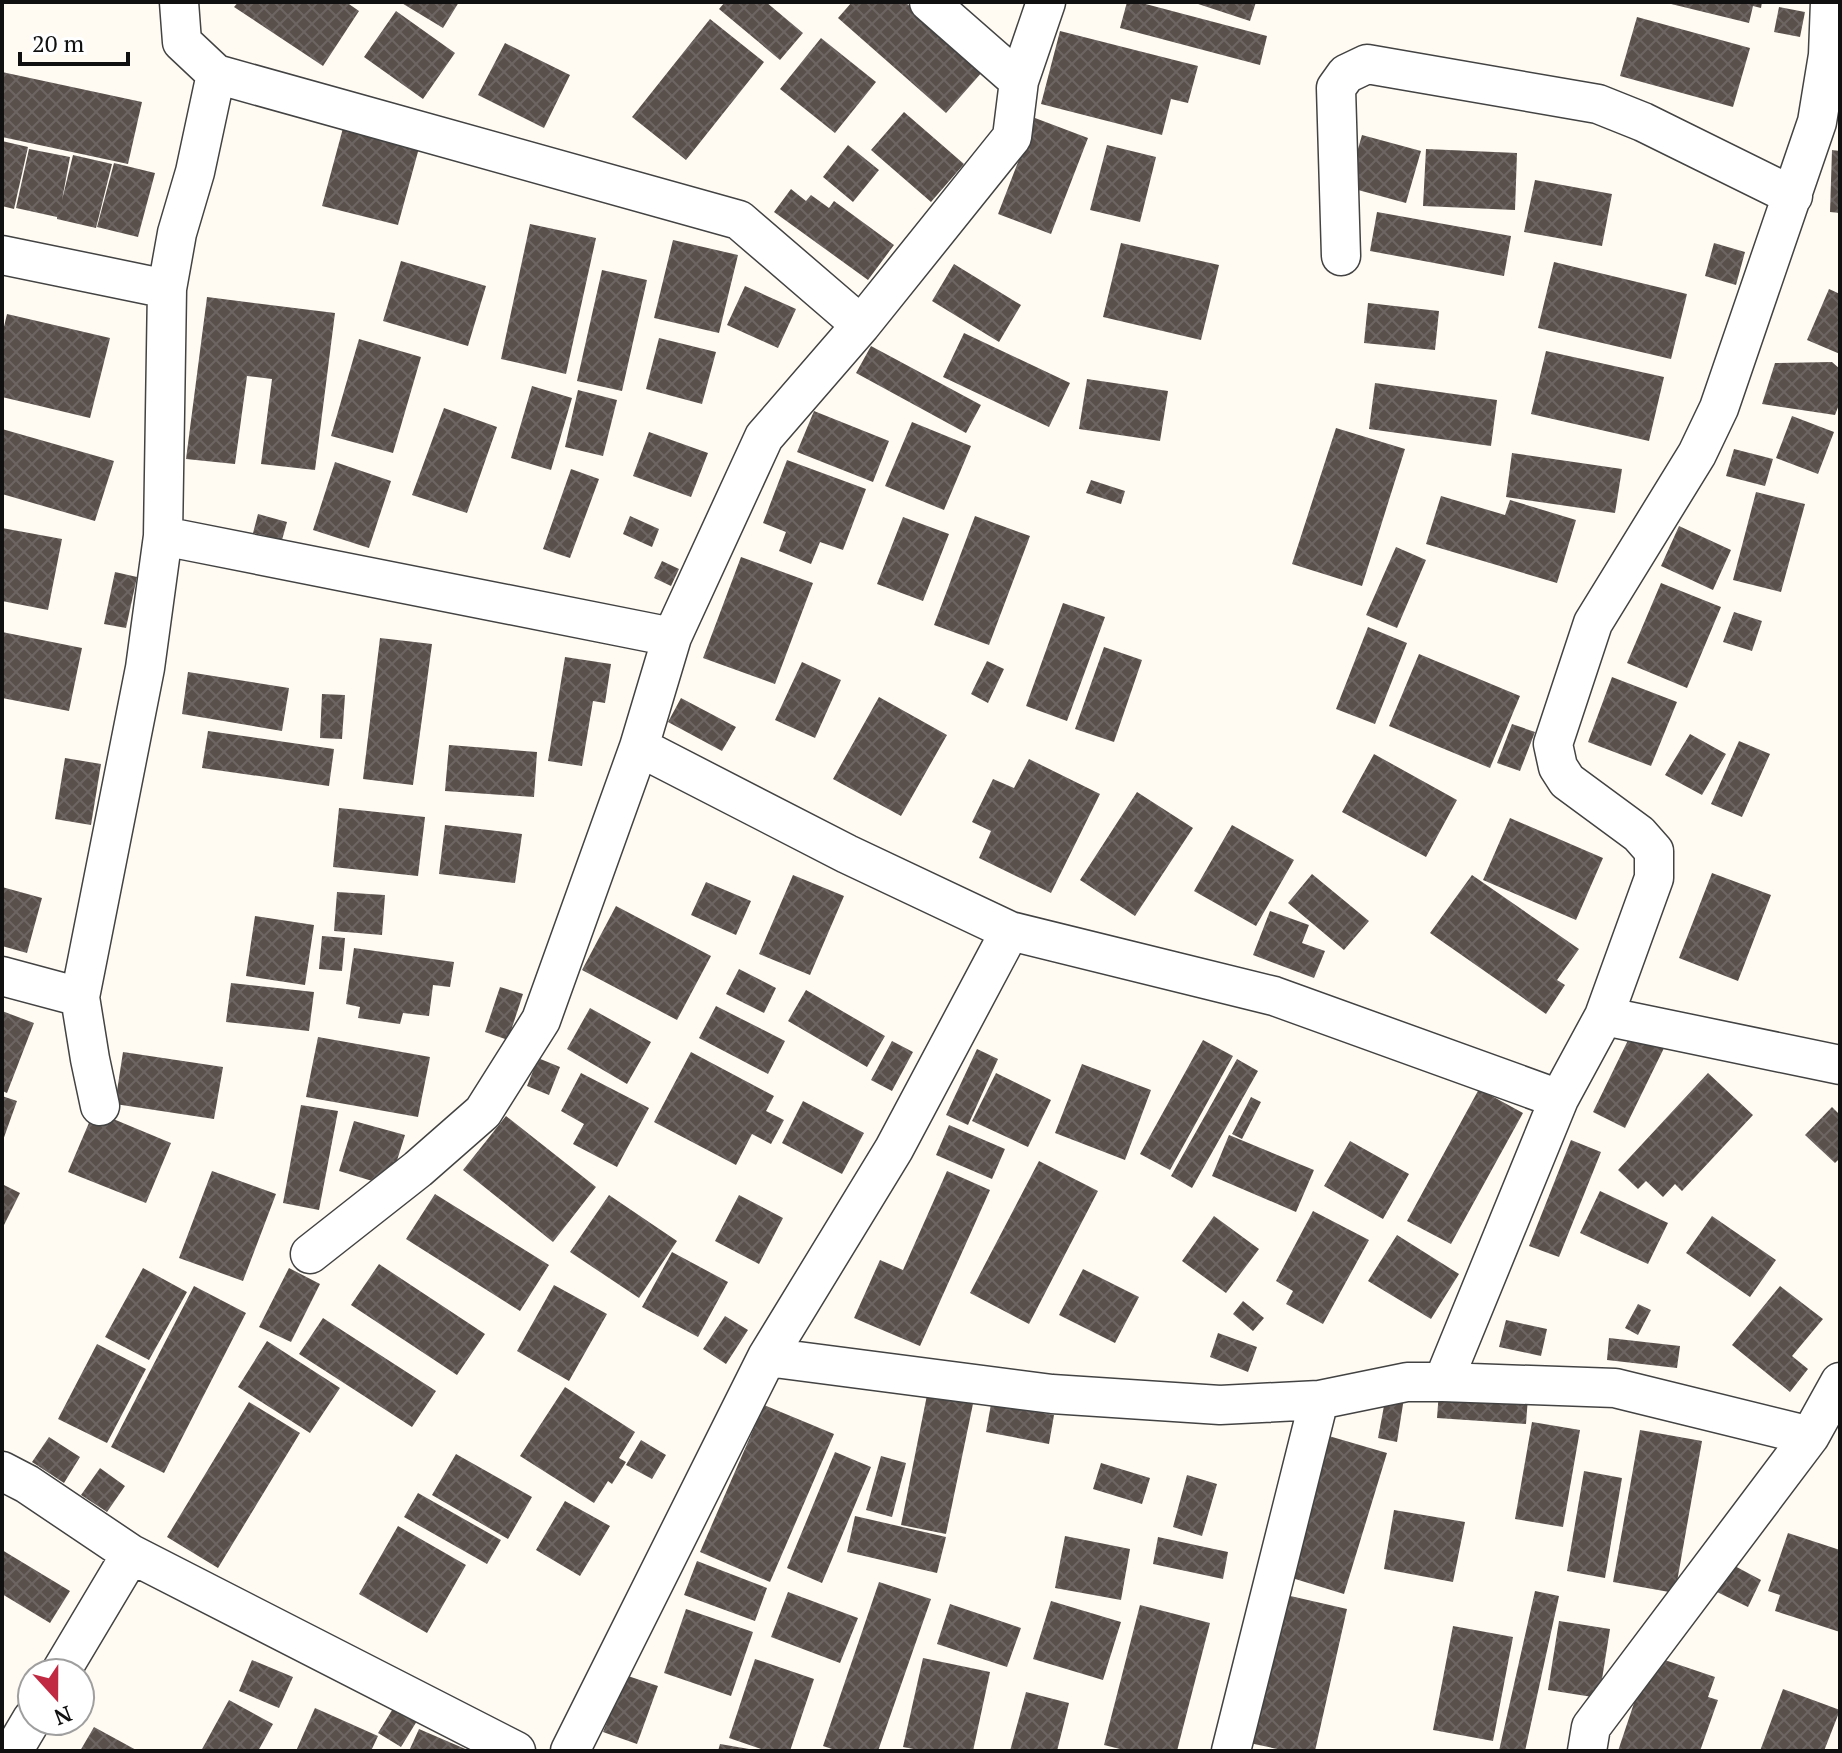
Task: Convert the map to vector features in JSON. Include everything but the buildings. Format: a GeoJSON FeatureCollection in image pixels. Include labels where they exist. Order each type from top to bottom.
{"type":"FeatureCollection","features":[{"type":"Feature","properties":{"kind":"street"},"geometry":{"type":"LineString","coordinates":[[179,2],[182,42],[216,74],[739,220],[861,325]]}},
{"type":"Feature","properties":{"kind":"street"},"geometry":{"type":"LineString","coordinates":[[929,2],[1019,81]]}},
{"type":"Feature","properties":{"kind":"street"},"geometry":{"type":"LineString","coordinates":[[310,1254],[418,1169],[483,1112],[541,1020],[639,747],[672,637],[764,437],[861,325],[1012,137],[1019,81],[1046,2]]}},
{"type":"Feature","properties":{"kind":"street"},"geometry":{"type":"LineString","coordinates":[[1443,1382],[1559,1099],[1604,1016],[1654,878],[1654,851],[1639,834],[1567,781],[1558,767],[1553,744],[1593,623],[1697,454],[1719,408],[1817,122],[1828,55],[1830,2]]}},
{"type":"Feature","properties":{"kind":"street"},"geometry":{"type":"LineString","coordinates":[[1341,256],[1336,88],[1346,74],[1367,64],[1598,104],[1643,122],[1793,196]]}},
{"type":"Feature","properties":{"kind":"street"},"geometry":{"type":"LineString","coordinates":[[100,1106],[80,997],[145,668],[163,536],[167,289],[177,233],[195,172],[216,74]]}},
{"type":"Feature","properties":{"kind":"street"},"geometry":{"type":"LineString","coordinates":[[2,255],[167,289]]}},
{"type":"Feature","properties":{"kind":"street"},"geometry":{"type":"LineString","coordinates":[[163,536],[672,637]]}},
{"type":"Feature","properties":{"kind":"street"},"geometry":{"type":"LineString","coordinates":[[639,747],[847,854],[1010,931],[1274,996],[1559,1099]]}},
{"type":"Feature","properties":{"kind":"street"},"geometry":{"type":"LineString","coordinates":[[570,1751],[767,1357],[894,1149],[1010,931]]}},
{"type":"Feature","properties":{"kind":"street"},"geometry":{"type":"LineString","coordinates":[[2,976],[80,997]]}},
{"type":"Feature","properties":{"kind":"street"},"geometry":{"type":"LineString","coordinates":[[1604,1016],[1840,1065]]}},
{"type":"Feature","properties":{"kind":"street"},"geometry":{"type":"LineString","coordinates":[[767,1357],[1052,1394],[1220,1405],[1319,1400],[1407,1382],[1615,1388],[1810,1436]]}},
{"type":"Feature","properties":{"kind":"street"},"geometry":{"type":"LineString","coordinates":[[1587,1751],[1591,1727],[1810,1436],[1840,1382]]}},
{"type":"Feature","properties":{"kind":"street"},"geometry":{"type":"LineString","coordinates":[[1231,1751],[1319,1400]]}},
{"type":"Feature","properties":{"kind":"street"},"geometry":{"type":"LineString","coordinates":[[2,1471],[27,1484],[131,1554],[513,1750]]}},
{"type":"Feature","properties":{"kind":"street"},"geometry":{"type":"LineString","coordinates":[[70,1657],[131,1554]]}}]}
